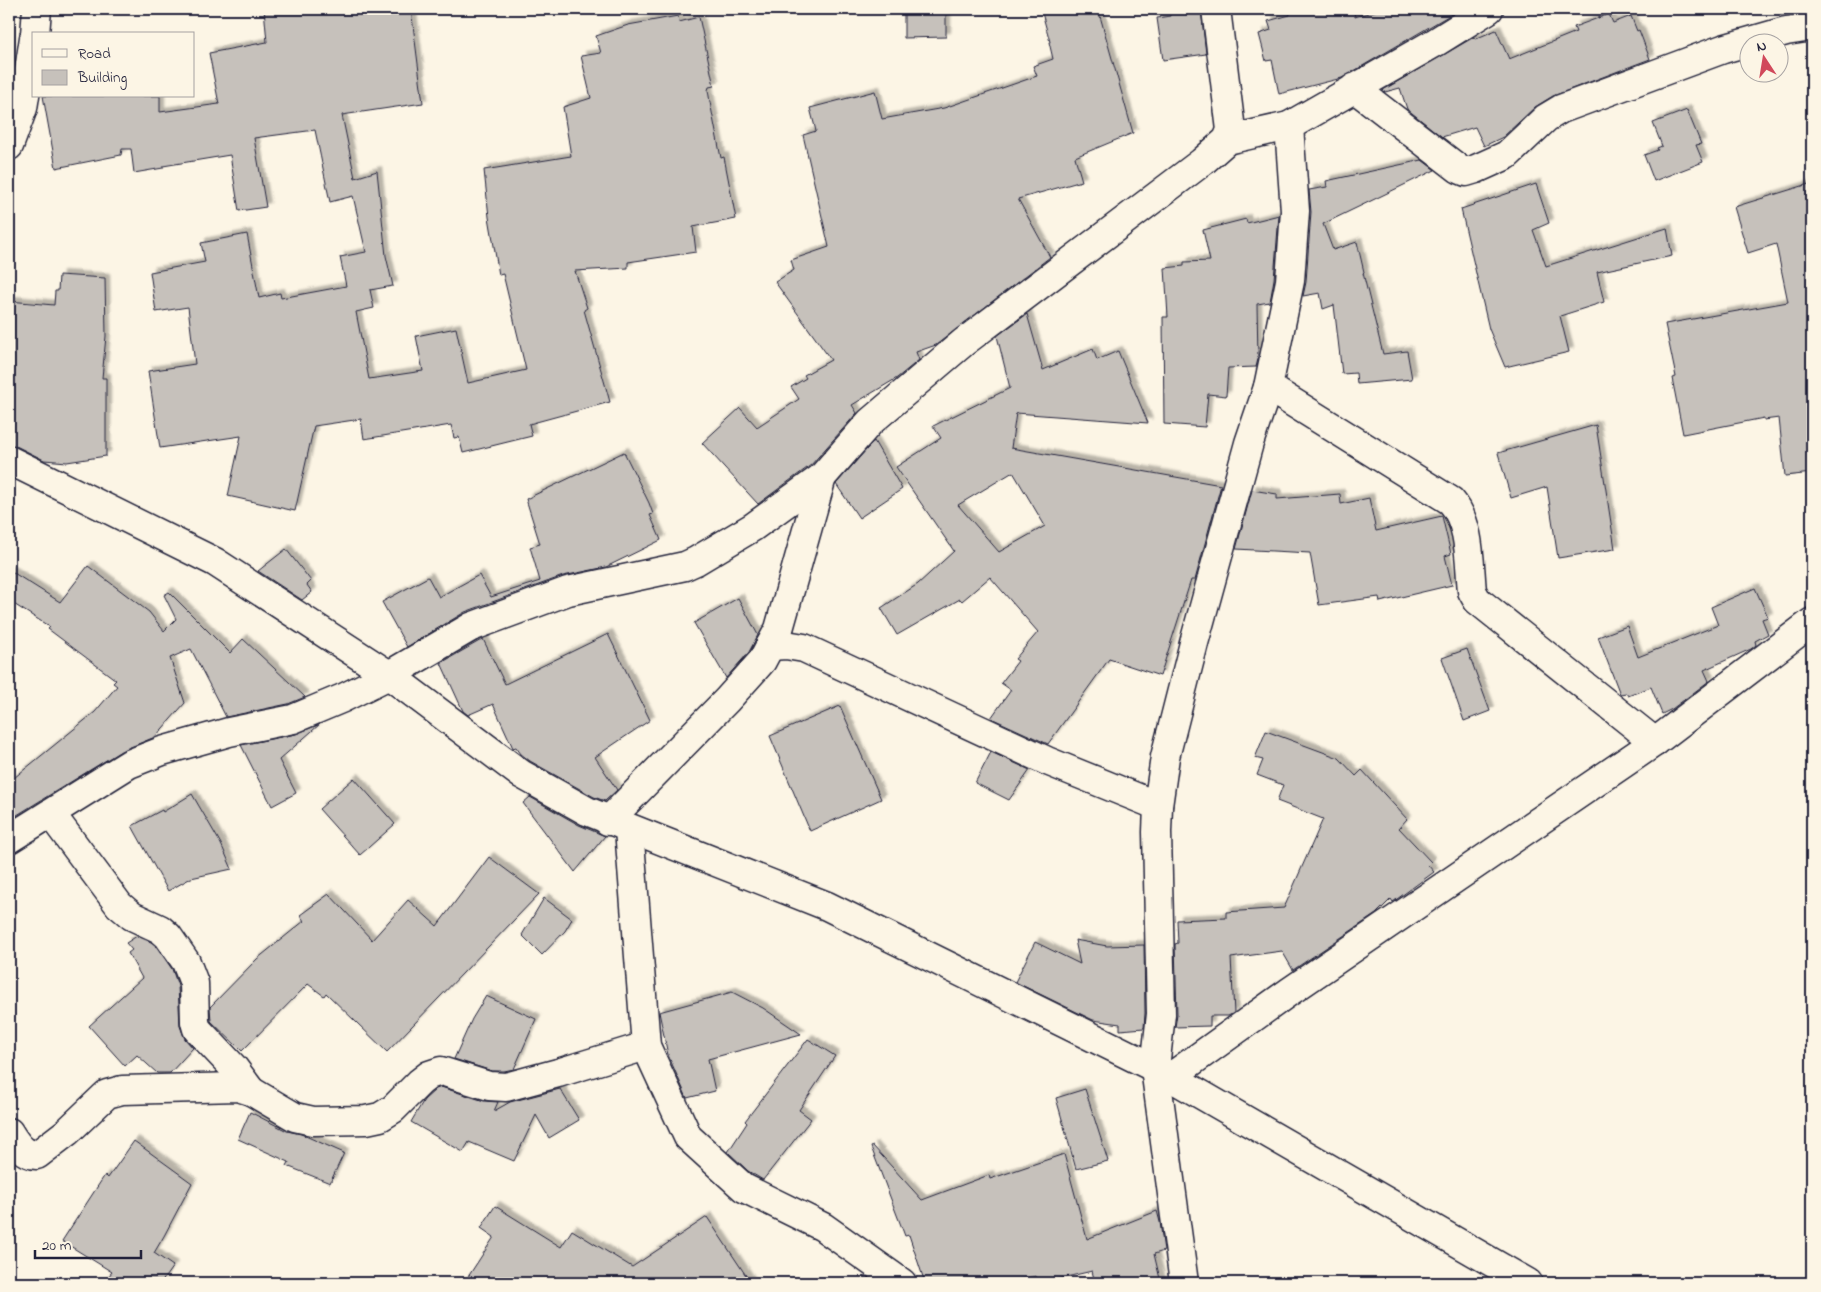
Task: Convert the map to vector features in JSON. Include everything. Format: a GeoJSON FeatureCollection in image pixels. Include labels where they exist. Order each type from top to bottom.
{"type":"FeatureCollection","features":[{"type":"Feature","properties":{"kind":"street"},"geometry":{"type":"LineString","coordinates":[[34,32],[37,9]]}},
{"type":"Feature","properties":{"kind":"street"},"geometry":{"type":"LineString","coordinates":[[9,839],[130,764],[162,751],[229,732],[293,719],[343,698],[389,675],[471,627],[568,591],[672,570],[696,561],[754,527],[822,477],[870,422],[964,342],[1202,162],[1227,140],[1231,130],[1230,113],[1218,39],[1216,9]]}},
{"type":"Feature","properties":{"kind":"street"},"geometry":{"type":"LineString","coordinates":[[1227,140],[1289,126],[1436,42],[1489,9]]}},
{"type":"Feature","properties":{"kind":"street"},"geometry":{"type":"LineString","coordinates":[[1354,88],[1459,169],[1466,172],[1507,155],[1546,118],[1561,109],[1724,49],[1786,30],[1812,27]]}},
{"type":"Feature","properties":{"kind":"street"},"geometry":{"type":"LineString","coordinates":[[9,146],[23,108],[32,51]]}},
{"type":"Feature","properties":{"kind":"street"},"geometry":{"type":"LineString","coordinates":[[1184,1283],[1164,1072],[1161,1014],[1158,806],[1165,757],[1249,443],[1268,387],[1290,281],[1295,211],[1289,126]]}},
{"type":"Feature","properties":{"kind":"street"},"geometry":{"type":"LineString","coordinates":[[1268,387],[1451,502],[1460,515],[1465,528],[1472,590],[1477,600],[1655,742]]}},
{"type":"Feature","properties":{"kind":"street"},"geometry":{"type":"LineString","coordinates":[[9,460],[216,562],[389,675],[521,774],[587,811],[827,906],[1164,1072],[1528,1283]]}},
{"type":"Feature","properties":{"kind":"street"},"geometry":{"type":"LineString","coordinates":[[822,477],[779,629],[762,661],[619,825],[646,1046],[688,1137],[744,1188],[823,1227],[902,1283]]}},
{"type":"Feature","properties":{"kind":"street"},"geometry":{"type":"LineString","coordinates":[[1164,1072],[1297,987],[1655,742],[1812,622]]}},
{"type":"Feature","properties":{"kind":"street"},"geometry":{"type":"LineString","coordinates":[[770,646],[786,645],[804,648],[1047,761],[1158,806]]}},
{"type":"Feature","properties":{"kind":"street"},"geometry":{"type":"LineString","coordinates":[[51,814],[119,905],[132,916],[153,924],[168,936],[186,962],[194,983],[196,1029],[234,1068],[251,1091]]}},
{"type":"Feature","properties":{"kind":"street"},"geometry":{"type":"LineString","coordinates":[[9,1132],[26,1152],[37,1155],[67,1132],[107,1094],[122,1090],[238,1087],[251,1091],[295,1117],[313,1121],[366,1120],[380,1117],[393,1109],[420,1082],[429,1075],[441,1071],[489,1086],[506,1087],[550,1076],[646,1046]]}},
{"type":"Feature","properties":{"kind":"building"},"geometry":{"type":"Polygon","coordinates":[[[264,9],[411,9],[423,103],[342,115],[355,178],[377,171],[386,256],[393,286],[370,290],[374,308],[356,312],[369,379],[423,371],[416,336],[456,328],[468,383],[526,370],[503,274],[499,275],[489,217],[484,170],[571,156],[563,107],[591,98],[581,56],[601,53],[596,36],[628,25],[678,16],[679,22],[699,17],[714,86],[709,87],[708,90],[710,102],[721,158],[724,157],[736,219],[693,227],[696,252],[628,262],[628,268],[575,271],[587,308],[584,310],[610,402],[529,424],[532,436],[463,453],[459,437],[454,438],[451,425],[364,439],[361,419],[314,426],[295,511],[228,496],[241,436],[160,448],[148,371],[195,364],[188,307],[156,312],[150,272],[205,262],[201,243],[247,234],[259,298],[280,293],[281,298],[346,286],[340,257],[366,252],[353,196],[330,202],[315,130],[254,138],[266,207],[239,211],[230,155],[163,166],[163,168],[134,173],[131,149],[122,149],[121,155],[56,168],[43,98],[160,98],[160,112],[219,104],[209,53],[267,42],[264,9]]]}},
{"type":"Feature","properties":{"kind":"building"},"geometry":{"type":"Polygon","coordinates":[[[904,9],[946,9],[946,37],[904,38],[904,9]]]}},
{"type":"Feature","properties":{"kind":"building"},"geometry":{"type":"Polygon","coordinates":[[[1041,9],[1098,9],[1133,133],[1075,157],[1082,181],[1018,199],[1050,257],[936,345],[916,352],[919,360],[897,378],[852,405],[857,413],[811,465],[758,504],[702,443],[740,408],[757,427],[799,399],[791,387],[806,378],[804,375],[831,360],[775,282],[794,270],[791,260],[829,247],[803,135],[816,131],[810,108],[875,91],[882,119],[944,108],[1037,76],[1033,66],[1053,59],[1041,9]]]}},
{"type":"Feature","properties":{"kind":"building"},"geometry":{"type":"Polygon","coordinates":[[[1170,9],[1201,9],[1206,54],[1163,60],[1157,18],[1170,16],[1170,9]]]}},
{"type":"Feature","properties":{"kind":"building"},"geometry":{"type":"Polygon","coordinates":[[[1289,9],[1353,9],[1355,17],[1381,9],[1460,9],[1342,78],[1279,94],[1272,60],[1266,61],[1259,34],[1271,30],[1268,21],[1290,15],[1289,9]]]}},
{"type":"Feature","properties":{"kind":"building"},"geometry":{"type":"Polygon","coordinates":[[[1609,14],[1613,23],[1631,16],[1637,31],[1639,30],[1650,59],[1553,96],[1535,107],[1503,137],[1484,146],[1475,127],[1442,137],[1407,109],[1400,88],[1385,92],[1383,90],[1474,37],[1475,39],[1496,30],[1509,59],[1576,32],[1574,27],[1609,14]]]}},
{"type":"Feature","properties":{"kind":"building"},"geometry":{"type":"Polygon","coordinates":[[[1687,110],[1701,144],[1696,145],[1703,162],[1654,181],[1644,155],[1658,150],[1657,148],[1662,146],[1653,123],[1687,110]]]}},
{"type":"Feature","properties":{"kind":"building"},"geometry":{"type":"Polygon","coordinates":[[[1422,160],[1435,170],[1323,224],[1333,250],[1357,242],[1383,354],[1407,351],[1412,379],[1357,384],[1356,373],[1342,374],[1334,305],[1323,309],[1320,293],[1303,296],[1306,282],[1311,212],[1309,190],[1327,187],[1326,181],[1422,160]]]}},
{"type":"Feature","properties":{"kind":"building"},"geometry":{"type":"Polygon","coordinates":[[[1812,183],[1812,473],[1785,476],[1779,418],[1764,420],[1764,418],[1683,434],[1672,378],[1676,377],[1665,324],[1788,302],[1776,244],[1748,253],[1734,207],[1812,183]]]}},
{"type":"Feature","properties":{"kind":"building"},"geometry":{"type":"Polygon","coordinates":[[[1536,184],[1549,223],[1533,230],[1546,266],[1667,228],[1672,256],[1597,272],[1604,302],[1560,316],[1569,352],[1505,367],[1489,329],[1461,209],[1536,184]]]}},
{"type":"Feature","properties":{"kind":"building"},"geometry":{"type":"Polygon","coordinates":[[[1279,215],[1274,279],[1270,302],[1257,304],[1258,359],[1256,367],[1228,368],[1226,396],[1208,394],[1205,427],[1164,424],[1163,317],[1168,317],[1165,268],[1184,266],[1184,262],[1210,261],[1203,230],[1246,219],[1247,223],[1279,215]]]}},
{"type":"Feature","properties":{"kind":"building"},"geometry":{"type":"Polygon","coordinates":[[[59,275],[105,278],[106,336],[102,378],[106,378],[106,456],[67,462],[44,460],[9,444],[9,301],[54,305],[55,291],[58,291],[59,275]]]}},
{"type":"Feature","properties":{"kind":"building"},"geometry":{"type":"Polygon","coordinates":[[[1027,314],[1043,370],[1093,349],[1097,360],[1118,351],[1148,423],[1016,413],[1011,448],[1221,485],[1195,580],[1191,580],[1160,676],[1109,659],[1048,744],[991,718],[1011,690],[1001,683],[1018,661],[1015,659],[1038,632],[990,577],[962,601],[960,599],[897,635],[881,608],[918,584],[954,551],[896,467],[941,438],[933,426],[1010,388],[997,336],[1027,314]],[[1013,472],[958,505],[999,552],[1045,526],[1013,472]]]}},
{"type":"Feature","properties":{"kind":"building"},"geometry":{"type":"Polygon","coordinates":[[[1596,425],[1615,549],[1558,558],[1547,487],[1511,498],[1498,453],[1596,425]]]}},
{"type":"Feature","properties":{"kind":"building"},"geometry":{"type":"Polygon","coordinates":[[[874,441],[902,489],[859,518],[836,484],[874,441]]]}},
{"type":"Feature","properties":{"kind":"building"},"geometry":{"type":"Polygon","coordinates":[[[624,452],[649,503],[653,514],[650,515],[661,540],[606,567],[563,576],[465,612],[407,647],[382,602],[428,577],[439,597],[479,575],[491,597],[540,581],[530,547],[540,544],[526,499],[624,452]]]}},
{"type":"Feature","properties":{"kind":"building"},"geometry":{"type":"Polygon","coordinates":[[[1252,490],[1277,494],[1277,499],[1340,494],[1341,504],[1369,498],[1376,531],[1442,516],[1451,554],[1445,556],[1452,585],[1380,602],[1379,597],[1319,605],[1310,553],[1236,549],[1252,490]]]}},
{"type":"Feature","properties":{"kind":"building"},"geometry":{"type":"Polygon","coordinates":[[[286,549],[311,581],[307,585],[312,592],[302,600],[258,571],[286,549]]]}},
{"type":"Feature","properties":{"kind":"building"},"geometry":{"type":"Polygon","coordinates":[[[88,566],[149,612],[164,631],[176,619],[164,595],[169,592],[230,653],[243,639],[305,697],[288,704],[226,717],[191,649],[170,658],[185,703],[155,737],[121,751],[9,820],[9,782],[95,712],[117,686],[113,683],[116,680],[48,629],[50,627],[9,601],[9,570],[60,602],[88,566]]]}},
{"type":"Feature","properties":{"kind":"building"},"geometry":{"type":"Polygon","coordinates":[[[1755,588],[1768,617],[1762,619],[1768,634],[1755,641],[1756,645],[1751,649],[1704,670],[1709,681],[1672,709],[1662,714],[1651,687],[1628,696],[1626,693],[1620,694],[1598,637],[1627,626],[1638,657],[1718,625],[1711,607],[1755,588]]]}},
{"type":"Feature","properties":{"kind":"building"},"geometry":{"type":"Polygon","coordinates":[[[738,598],[758,635],[749,652],[726,678],[694,623],[738,598]]]}},
{"type":"Feature","properties":{"kind":"building"},"geometry":{"type":"Polygon","coordinates":[[[608,634],[650,720],[595,757],[617,790],[605,801],[594,797],[530,761],[516,747],[513,748],[493,704],[468,715],[463,711],[441,663],[483,639],[505,684],[608,634]]]}},
{"type":"Feature","properties":{"kind":"building"},"geometry":{"type":"Polygon","coordinates":[[[1467,649],[1490,711],[1464,721],[1442,658],[1467,649]]]}},
{"type":"Feature","properties":{"kind":"building"},"geometry":{"type":"Polygon","coordinates":[[[840,706],[881,799],[810,831],[770,736],[840,706]]]}},
{"type":"Feature","properties":{"kind":"building"},"geometry":{"type":"Polygon","coordinates":[[[320,724],[279,760],[296,793],[272,806],[241,745],[296,734],[320,724]]]}},
{"type":"Feature","properties":{"kind":"building"},"geometry":{"type":"Polygon","coordinates":[[[1266,731],[1339,758],[1356,776],[1362,770],[1407,819],[1399,828],[1431,862],[1428,865],[1434,872],[1393,902],[1391,899],[1376,914],[1293,970],[1282,951],[1231,958],[1234,1013],[1228,1016],[1210,1016],[1210,1026],[1175,1027],[1177,1014],[1175,944],[1178,943],[1177,920],[1226,918],[1226,912],[1284,908],[1323,819],[1277,801],[1283,785],[1257,775],[1263,760],[1255,758],[1266,731]]]}},
{"type":"Feature","properties":{"kind":"building"},"geometry":{"type":"Polygon","coordinates":[[[991,752],[1030,770],[1009,800],[975,783],[991,752]]]}},
{"type":"Feature","properties":{"kind":"building"},"geometry":{"type":"Polygon","coordinates":[[[354,778],[395,824],[360,855],[319,809],[354,778]]]}},
{"type":"Feature","properties":{"kind":"building"},"geometry":{"type":"Polygon","coordinates":[[[192,794],[221,844],[232,869],[191,878],[168,891],[132,826],[162,810],[163,812],[192,794]]]}},
{"type":"Feature","properties":{"kind":"building"},"geometry":{"type":"Polygon","coordinates":[[[530,797],[579,825],[605,836],[575,872],[523,803],[530,797]]]}},
{"type":"Feature","properties":{"kind":"building"},"geometry":{"type":"Polygon","coordinates":[[[489,857],[539,894],[387,1052],[326,993],[324,996],[308,984],[242,1051],[211,1021],[210,1007],[257,959],[304,921],[300,915],[329,894],[372,940],[408,900],[437,926],[489,857]]]}},
{"type":"Feature","properties":{"kind":"building"},"geometry":{"type":"Polygon","coordinates":[[[544,898],[572,919],[565,931],[542,955],[522,935],[544,898]]]}},
{"type":"Feature","properties":{"kind":"building"},"geometry":{"type":"Polygon","coordinates":[[[137,936],[156,946],[172,969],[178,986],[180,1026],[185,1039],[193,1048],[170,1073],[157,1073],[137,1055],[125,1066],[89,1026],[142,978],[128,953],[132,950],[126,943],[137,936]]]}},
{"type":"Feature","properties":{"kind":"building"},"geometry":{"type":"Polygon","coordinates":[[[1075,940],[1107,946],[1144,945],[1144,1028],[1120,1030],[1120,1024],[1093,1020],[1015,982],[1035,942],[1080,964],[1075,940]]]}},
{"type":"Feature","properties":{"kind":"building"},"geometry":{"type":"Polygon","coordinates":[[[732,992],[763,1008],[801,1034],[708,1059],[715,1091],[687,1098],[668,1055],[659,1012],[732,992]]]}},
{"type":"Feature","properties":{"kind":"building"},"geometry":{"type":"Polygon","coordinates":[[[486,996],[536,1019],[514,1069],[492,1071],[454,1059],[472,1019],[486,996]]]}},
{"type":"Feature","properties":{"kind":"building"},"geometry":{"type":"Polygon","coordinates":[[[808,1039],[835,1056],[799,1110],[811,1119],[763,1180],[748,1171],[728,1152],[747,1123],[745,1121],[808,1039]]]}},
{"type":"Feature","properties":{"kind":"building"},"geometry":{"type":"Polygon","coordinates":[[[441,1087],[484,1101],[498,1102],[494,1111],[510,1102],[560,1089],[579,1120],[549,1138],[536,1115],[514,1161],[469,1142],[463,1152],[411,1122],[424,1100],[441,1087]]]}},
{"type":"Feature","properties":{"kind":"building"},"geometry":{"type":"Polygon","coordinates":[[[1085,1089],[1108,1161],[1076,1169],[1056,1098],[1085,1089]]]}},
{"type":"Feature","properties":{"kind":"building"},"geometry":{"type":"Polygon","coordinates":[[[250,1112],[287,1131],[301,1134],[344,1153],[330,1183],[287,1166],[289,1162],[238,1139],[250,1112]]]}},
{"type":"Feature","properties":{"kind":"building"},"geometry":{"type":"Polygon","coordinates":[[[134,1141],[192,1183],[154,1253],[173,1266],[161,1283],[103,1283],[112,1272],[62,1241],[105,1175],[108,1178],[134,1141]]]}},
{"type":"Feature","properties":{"kind":"building"},"geometry":{"type":"Polygon","coordinates":[[[873,1146],[922,1200],[989,1175],[990,1179],[1064,1154],[1087,1239],[1157,1211],[1164,1251],[1154,1254],[1161,1283],[1095,1283],[1092,1271],[1041,1283],[1038,1283],[1036,1276],[1002,1283],[925,1283],[909,1235],[905,1236],[871,1147],[873,1146]]]}},
{"type":"Feature","properties":{"kind":"building"},"geometry":{"type":"Polygon","coordinates":[[[495,1206],[561,1247],[572,1230],[632,1267],[707,1217],[751,1283],[464,1283],[494,1237],[481,1228],[495,1206]]]}}]}
